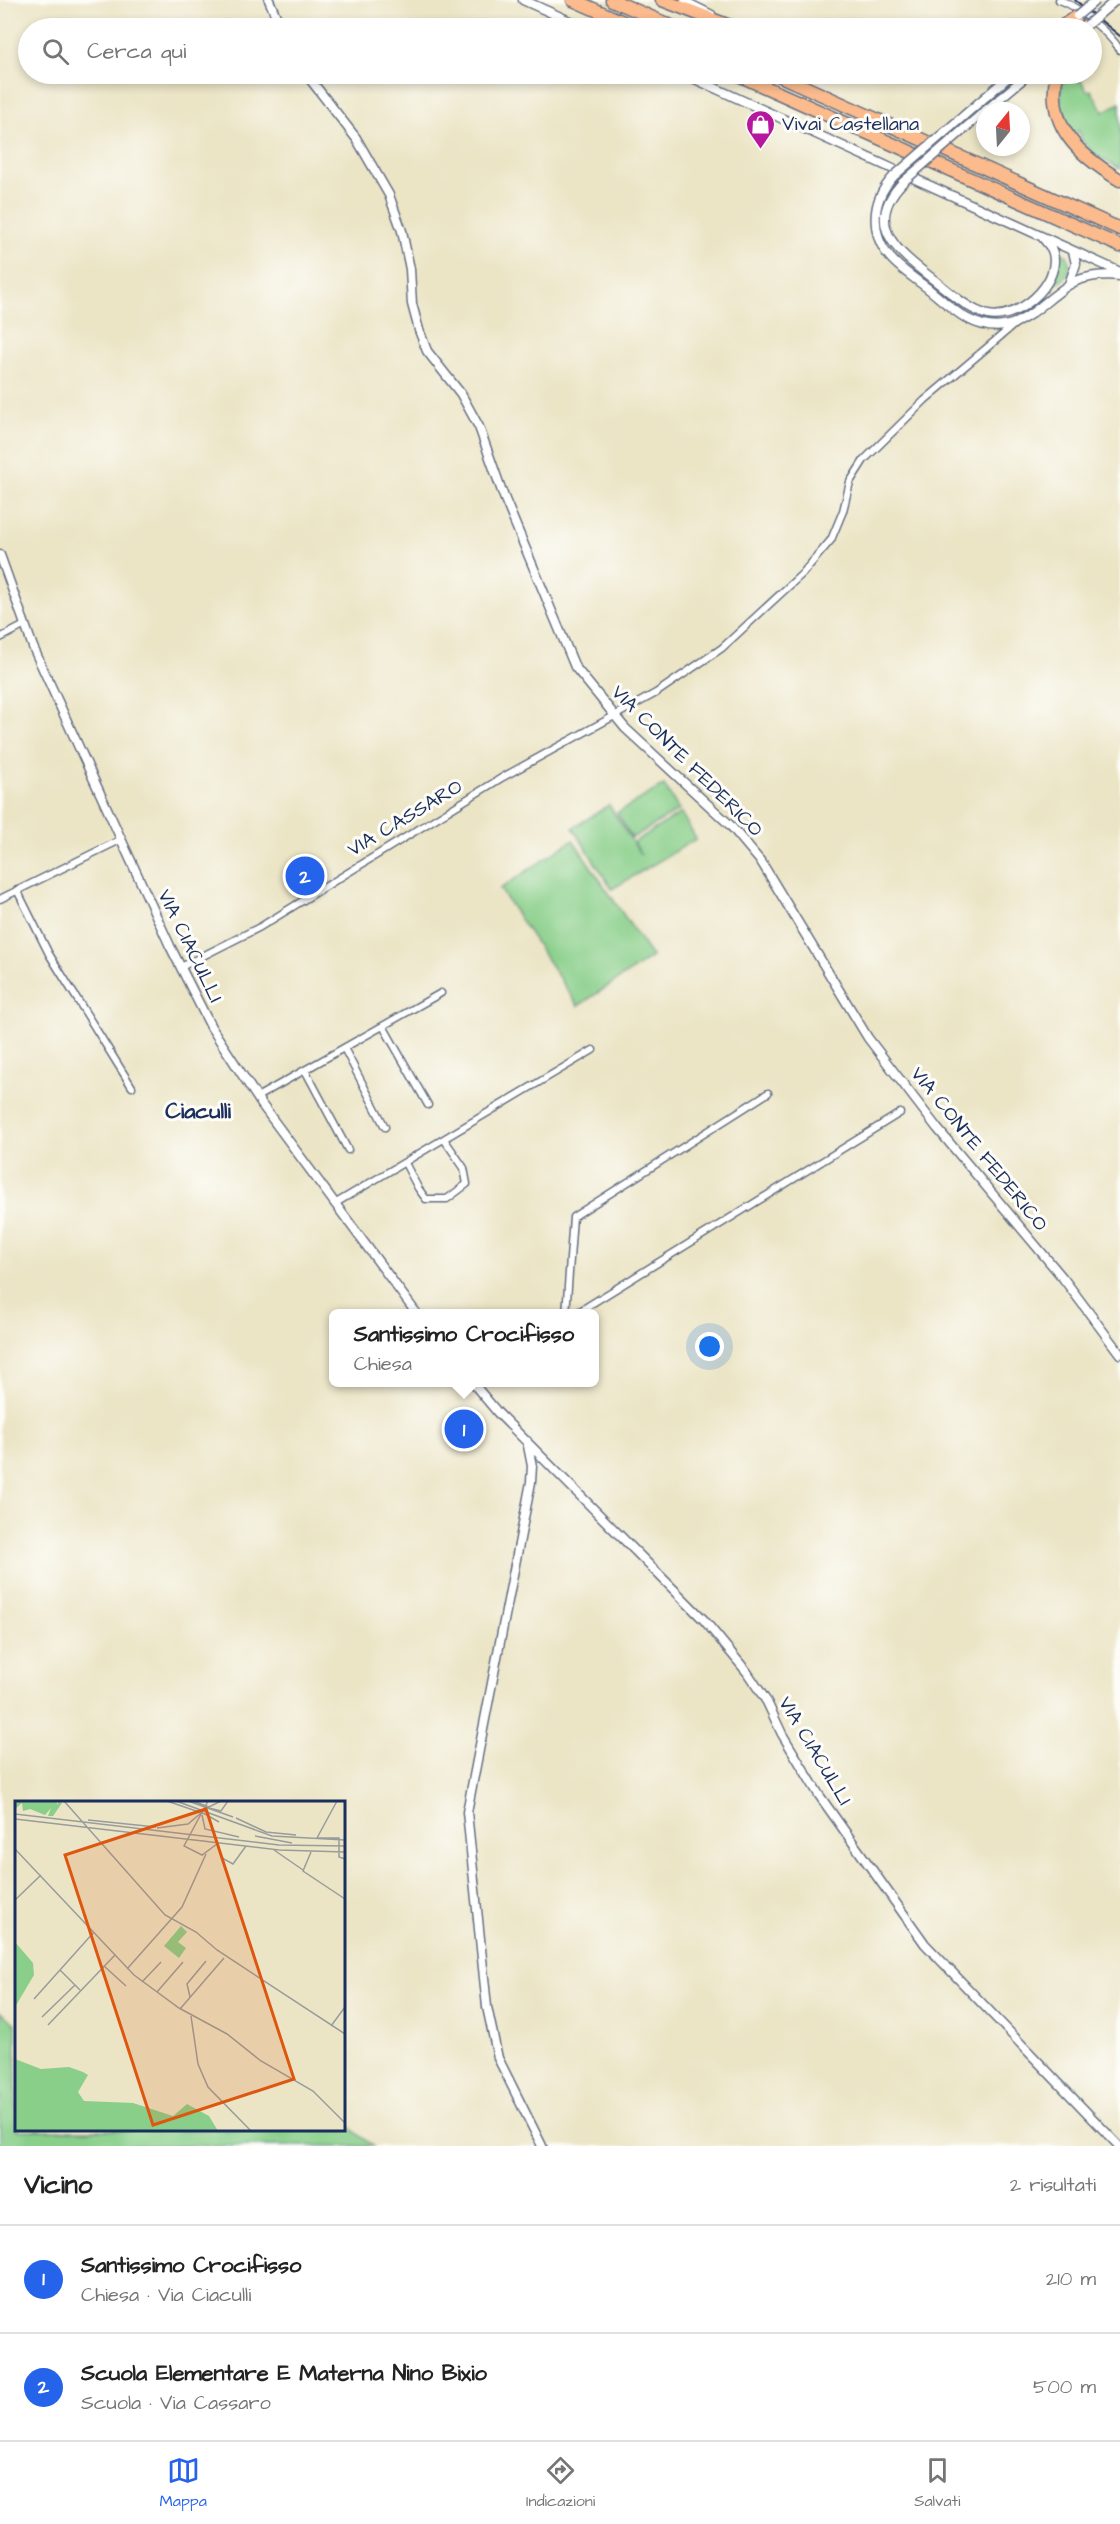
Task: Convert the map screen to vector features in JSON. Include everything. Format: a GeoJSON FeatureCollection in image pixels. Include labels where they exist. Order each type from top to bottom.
{"type":"FeatureCollection","features":[{"type":"Feature","properties":{"kind":"highway"},"geometry":{"type":"LineString","coordinates":[[573,0],[614,18]]}},
{"type":"Feature","properties":{"kind":"highway"},"geometry":{"type":"LineString","coordinates":[[612,0],[653,18]]}},
{"type":"Feature","properties":{"kind":"highway"},"geometry":{"type":"LineString","coordinates":[[662,0],[709,18]]}},
{"type":"Feature","properties":{"kind":"highway"},"geometry":{"type":"LineString","coordinates":[[758,84],[1120,246]]}},
{"type":"Feature","properties":{"kind":"highway"},"geometry":{"type":"LineString","coordinates":[[798,84],[1120,229]]}},
{"type":"Feature","properties":{"kind":"highway"},"geometry":{"type":"LineString","coordinates":[[1056,84],[1054,97],[1061,127],[1069,141],[1095,165],[1120,180]]}},
{"type":"Feature","properties":{"kind":"street"},"geometry":{"type":"LineString","coordinates":[[270,0],[277,18]]}},
{"type":"Feature","properties":{"kind":"street"},"geometry":{"type":"LineString","coordinates":[[523,0],[563,18]]}},
{"type":"Feature","properties":{"kind":"street"},"geometry":{"type":"LineString","coordinates":[[684,0],[722,18]]}},
{"type":"Feature","properties":{"kind":"street"},"geometry":{"type":"LineString","coordinates":[[1059,0],[1071,5],[1086,18]]}},
{"type":"Feature","properties":{"kind":"street"},"geometry":{"type":"LineString","coordinates":[[1077,16],[1096,0]]}},
{"type":"Feature","properties":{"kind":"street"},"geometry":{"type":"LineString","coordinates":[[1094,18],[1115,0],[1120,4]]}},
{"type":"Feature","properties":{"kind":"street"},"geometry":{"type":"LineString","coordinates":[[1102,31],[1120,50]]}},
{"type":"Feature","properties":{"kind":"street","name":"VIA CONTE FEDERICO"},"geometry":{"type":"LineString","coordinates":[[314,84],[356,138],[389,195],[402,231],[410,269],[412,304],[427,351],[461,394],[479,428],[504,497],[575,667],[632,735],[730,825],[762,863],[868,1038],[937,1128],[1063,1278],[1120,1354]]}},
{"type":"Feature","properties":{"kind":"street"},"geometry":{"type":"LineString","coordinates":[[706,84],[1120,274]]}},
{"type":"Feature","properties":{"kind":"street"},"geometry":{"type":"LineString","coordinates":[[1000,84],[885,186],[874,214],[880,243],[889,256],[966,318],[1000,327],[1015,324],[1069,284],[1089,277],[1120,274]]}},
{"type":"Feature","properties":{"kind":"street"},"geometry":{"type":"LineString","coordinates":[[996,102],[1017,84]]}},
{"type":"Feature","properties":{"kind":"street"},"geometry":{"type":"LineString","coordinates":[[976,119],[893,192],[885,214],[889,239],[907,259],[972,309],[989,315],[1002,315],[1014,312],[1039,293],[1050,278],[1054,262],[1053,251],[1043,237]]}},
{"type":"Feature","properties":{"kind":"street"},"geometry":{"type":"LineString","coordinates":[[1069,284],[1076,264],[1073,251]]}},
{"type":"Feature","properties":{"kind":"street","name":"VIA CASSARO"},"geometry":{"type":"LineString","coordinates":[[181,967],[260,927],[503,777],[656,693],[722,648],[802,574],[831,540],[843,511],[850,482],[864,460],[925,400],[1015,324]]}},
{"type":"Feature","properties":{"kind":"street","name":"VIA CIACULLI"},"geometry":{"type":"LineString","coordinates":[[0,555],[25,625],[181,967],[211,1027],[257,1097],[413,1309]]}},
{"type":"Feature","properties":{"kind":"street"},"geometry":{"type":"LineString","coordinates":[[0,638],[25,625]]}},
{"type":"Feature","properties":{"kind":"street"},"geometry":{"type":"LineString","coordinates":[[0,899],[122,839]]}},
{"type":"Feature","properties":{"kind":"street"},"geometry":{"type":"LineString","coordinates":[[17,890],[50,954],[132,1087]]}},
{"type":"Feature","properties":{"kind":"street"},"geometry":{"type":"LineString","coordinates":[[257,1097],[441,993]]}},
{"type":"Feature","properties":{"kind":"street"},"geometry":{"type":"LineString","coordinates":[[383,1026],[428,1105]]}},
{"type":"Feature","properties":{"kind":"street"},"geometry":{"type":"LineString","coordinates":[[344,1048],[385,1127]]}},
{"type":"Feature","properties":{"kind":"street"},"geometry":{"type":"LineString","coordinates":[[336,1203],[593,1050]]}},
{"type":"Feature","properties":{"kind":"street"},"geometry":{"type":"LineString","coordinates":[[305,1070],[348,1150]]}},
{"type":"Feature","properties":{"kind":"street"},"geometry":{"type":"LineString","coordinates":[[566,1309],[573,1217],[768,1093]]}},
{"type":"Feature","properties":{"kind":"street"},"geometry":{"type":"LineString","coordinates":[[583,1309],[900,1113]]}},
{"type":"Feature","properties":{"kind":"street"},"geometry":{"type":"LineString","coordinates":[[405,1163],[417,1188],[426,1199],[447,1199],[467,1184],[464,1168],[444,1139]]}},
{"type":"Feature","properties":{"kind":"street","name":"VIA CIACULLI"},"geometry":{"type":"LineString","coordinates":[[475,1387],[498,1413],[704,1620],[747,1672],[767,1702],[782,1734],[819,1795],[919,1936],[954,1976],[992,2012],[1119,2146]]}},
{"type":"Feature","properties":{"kind":"street"},"geometry":{"type":"LineString","coordinates":[[527,1441],[532,1466],[531,1482],[467,1812],[489,2017],[498,2058],[542,2146]]}},
{"type":"Feature","properties":{"kind":"green space"},"geometry":{"type":"Polygon","coordinates":[[[1062,84],[1083,84],[1087,91],[1091,90],[1103,112],[1120,103],[1120,169],[1090,150],[1079,131],[1072,134],[1060,102],[1062,84]]]}},
{"type":"Feature","properties":{"kind":"green space"},"geometry":{"type":"Polygon","coordinates":[[[1063,253],[1068,257],[1070,269],[1064,279],[1053,285],[1058,272],[1059,256],[1063,253]]]}},
{"type":"Feature","properties":{"kind":"green space"},"geometry":{"type":"Polygon","coordinates":[[[664,785],[679,810],[632,838],[617,813],[664,785]]]}},
{"type":"Feature","properties":{"kind":"green space"},"geometry":{"type":"Polygon","coordinates":[[[609,805],[641,855],[634,842],[681,813],[696,839],[612,889],[573,828],[609,805]]]}},
{"type":"Feature","properties":{"kind":"green space"},"geometry":{"type":"Polygon","coordinates":[[[573,840],[652,957],[578,1006],[500,889],[573,840]]]}},
{"type":"Feature","properties":{"kind":"green space"},"geometry":{"type":"Polygon","coordinates":[[[0,2012],[15,2023],[15,2131],[345,2131],[345,2124],[373,2146],[0,2146],[0,2012]]]}},
{"type":"Feature","properties":{"kind":"railway"},"geometry":{"type":"LineString","coordinates":[[1075,0],[1098,18]]}},
{"type":"Feature","properties":{"kind":"railway"},"geometry":{"type":"LineString","coordinates":[[1102,22],[1120,36]]}},
{"type":"Feature","properties":{"kind":"place","name":"Vivai Castellana"},"geometry":{"type":"Point","coordinates":[761,150]}},
{"type":"Feature","properties":{"kind":"place","name":"Scuola Elementare E Materna Nino Bixio"},"geometry":{"type":"Point","coordinates":[305,876]}},
{"type":"Feature","properties":{"kind":"place","name":"Santissimo Crocifisso"},"geometry":{"type":"Point","coordinates":[464,1429]}},
{"type":"Feature","properties":{"kind":"district","name":"Ciaculli"},"geometry":{"type":"Point","coordinates":[198,1111]}}]}
